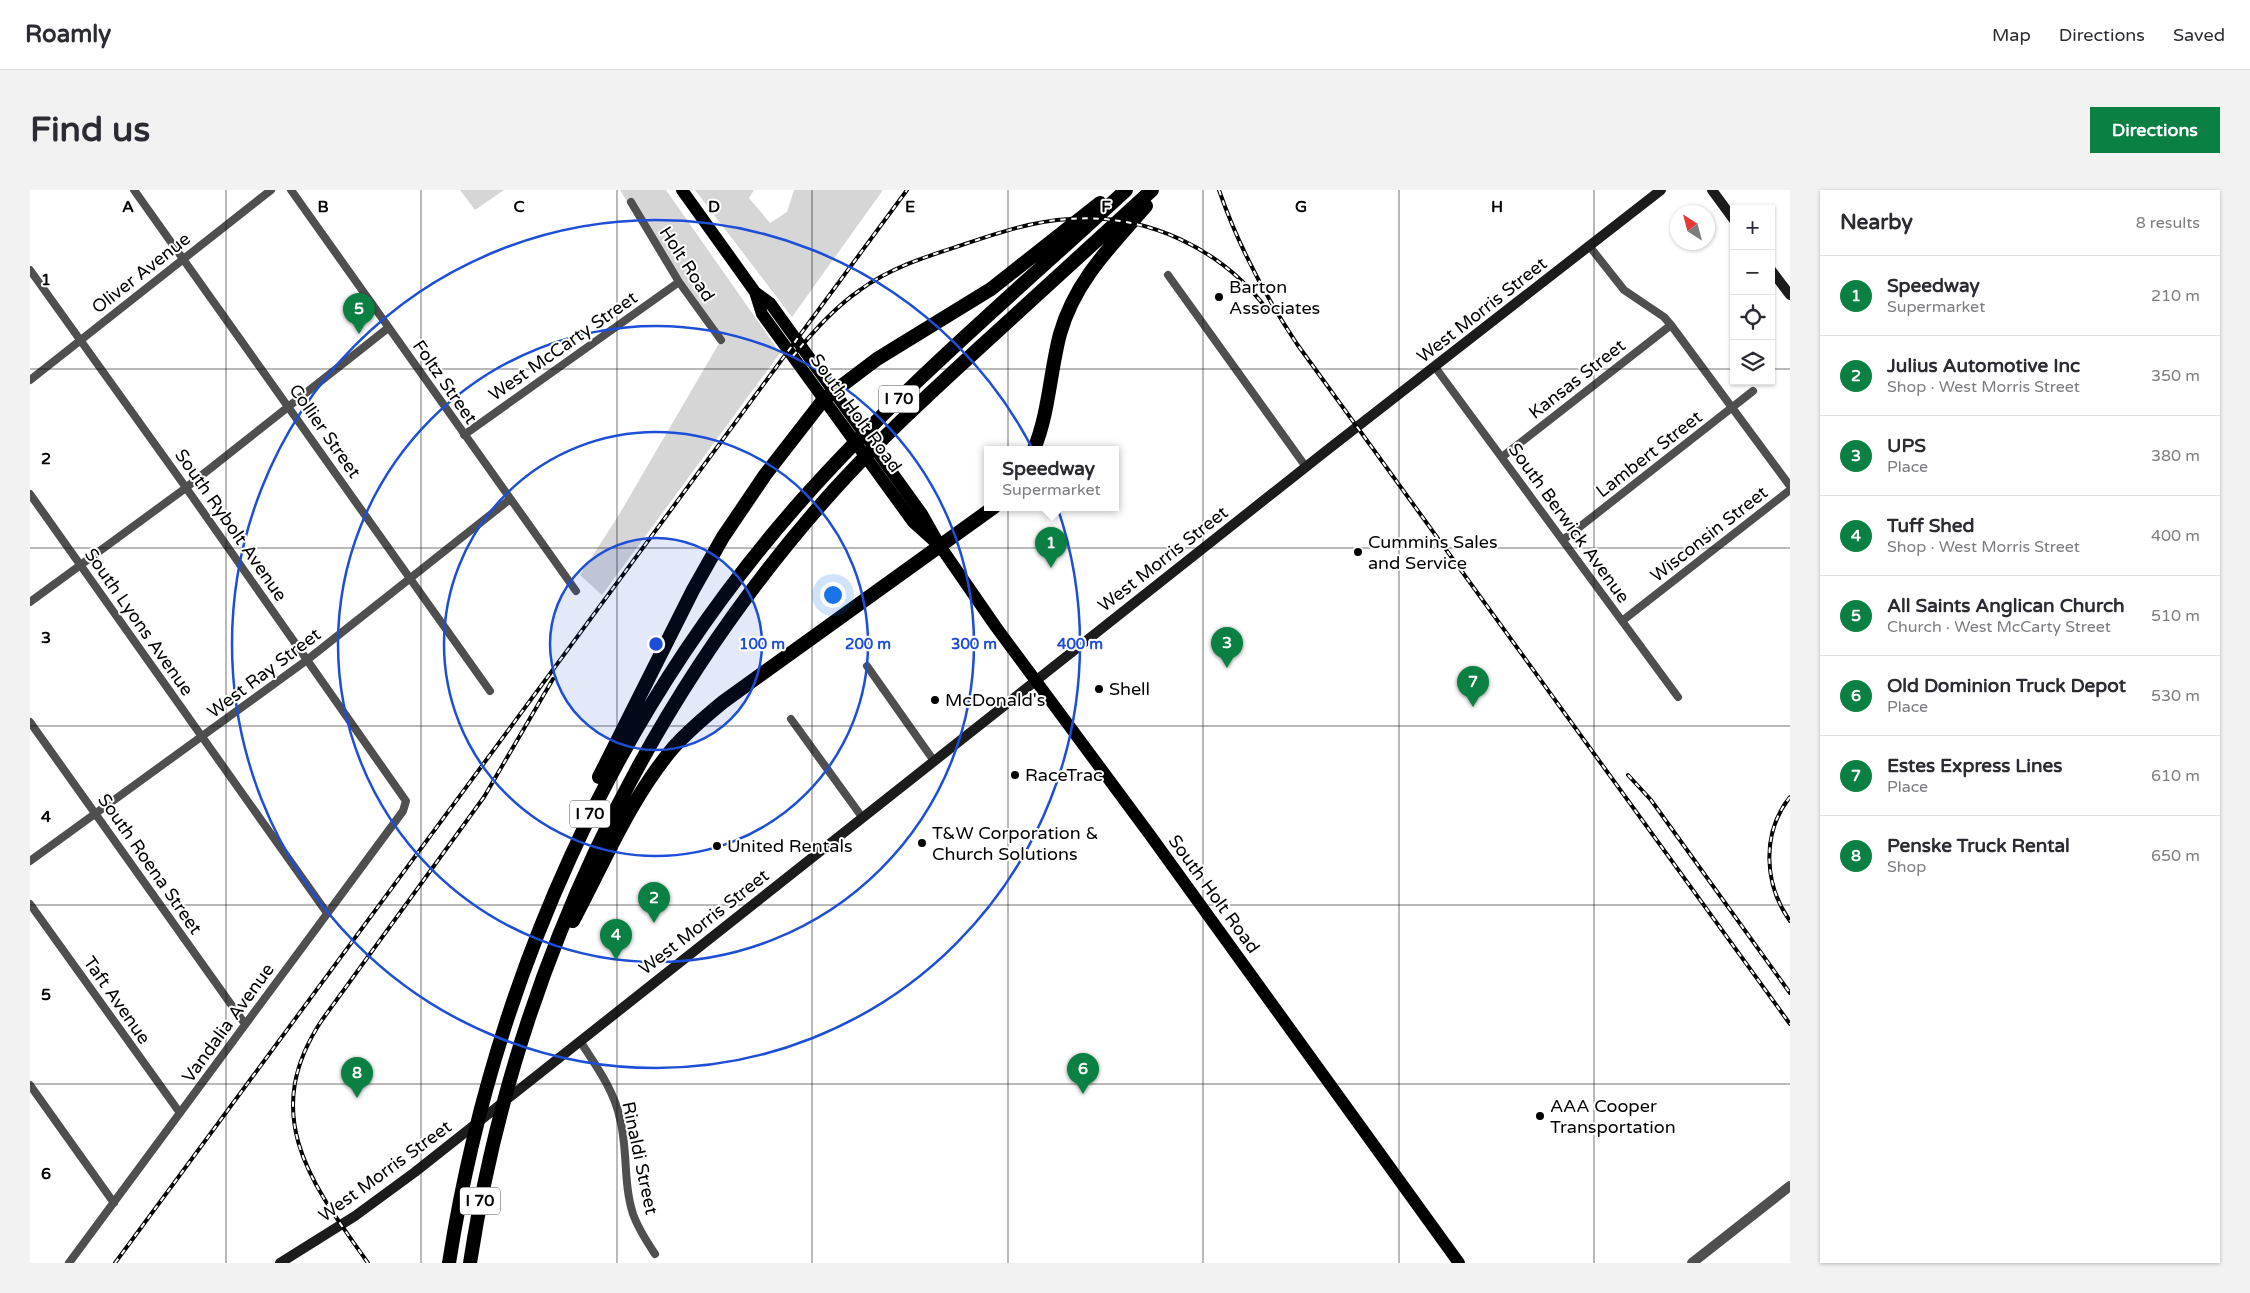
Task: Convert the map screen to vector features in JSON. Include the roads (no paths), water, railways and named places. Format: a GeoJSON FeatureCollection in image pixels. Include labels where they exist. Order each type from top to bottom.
{"type":"FeatureCollection","features":[{"type":"Feature","properties":{"kind":"highway"},"geometry":{"type":"LineString","coordinates":[[566,866],[586,808],[603,768],[698,581],[752,493],[829,394],[877,359],[991,289],[1116,190]]}},
{"type":"Feature","properties":{"kind":"highway","name":"I 70"},"geometry":{"type":"LineString","coordinates":[[449,1263],[469,1161],[486,1088],[522,972],[566,866],[601,793],[654,700],[705,621],[751,561],[801,501],[860,438],[1126,190]]}},
{"type":"Feature","properties":{"kind":"highway","name":"I 70"},"geometry":{"type":"LineString","coordinates":[[470,1263],[480,1204],[495,1140],[514,1066],[541,981],[574,898],[632,778],[691,678],[757,582],[818,508],[883,439],[1152,190]]}},
{"type":"Feature","properties":{"kind":"highway"},"geometry":{"type":"LineString","coordinates":[[1035,446],[1064,324],[1083,282],[1106,250],[1160,190]]}},
{"type":"Feature","properties":{"kind":"highway"},"geometry":{"type":"LineString","coordinates":[[541,981],[640,795],[679,741],[724,702],[988,511]]}},
{"type":"Feature","properties":{"kind":"main road","name":"South Holt Road"},"geometry":{"type":"LineString","coordinates":[[682,190],[755,292],[762,314],[808,378],[848,410],[883,468]]}},
{"type":"Feature","properties":{"kind":"main road","name":"West Morris Street"},"geometry":{"type":"LineString","coordinates":[[280,1263],[380,1198],[1306,467],[1661,190]]}},
{"type":"Feature","properties":{"kind":"main road"},"geometry":{"type":"LineString","coordinates":[[1712,190],[1730,215]]}},
{"type":"Feature","properties":{"kind":"main road"},"geometry":{"type":"LineString","coordinates":[[1775,275],[1790,295]]}},
{"type":"Feature","properties":{"kind":"main road","name":"South Holt Road"},"geometry":{"type":"LineString","coordinates":[[755,292],[770,303],[816,366],[843,423],[922,514],[940,546],[1035,681],[1150,835],[1459,1263]]}},
{"type":"Feature","properties":{"kind":"street","name":"Collier Street"},"geometry":{"type":"LineString","coordinates":[[134,190],[490,691]]}},
{"type":"Feature","properties":{"kind":"street","name":"Oliver Avenue"},"geometry":{"type":"LineString","coordinates":[[30,380],[271,190]]}},
{"type":"Feature","properties":{"kind":"street","name":"Foltz Street"},"geometry":{"type":"LineString","coordinates":[[290,190],[509,500],[576,591]]}},
{"type":"Feature","properties":{"kind":"street","name":"Holt Road"},"geometry":{"type":"LineString","coordinates":[[631,202],[679,282],[721,340]]}},
{"type":"Feature","properties":{"kind":"street"},"geometry":{"type":"LineString","coordinates":[[1590,247],[1624,290],[1664,317],[1671,325],[1790,488]]}},
{"type":"Feature","properties":{"kind":"street","name":"South Rybolt Avenue"},"geometry":{"type":"LineString","coordinates":[[30,270],[405,799]]}},
{"type":"Feature","properties":{"kind":"street"},"geometry":{"type":"LineString","coordinates":[[1168,275],[1306,467]]}},
{"type":"Feature","properties":{"kind":"street","name":"West McCarty Street"},"geometry":{"type":"LineString","coordinates":[[464,435],[679,282]]}},
{"type":"Feature","properties":{"kind":"street","name":"Kansas Street"},"geometry":{"type":"LineString","coordinates":[[1502,457],[1671,325]]}},
{"type":"Feature","properties":{"kind":"street"},"geometry":{"type":"LineString","coordinates":[[30,602],[186,488],[388,328]]}},
{"type":"Feature","properties":{"kind":"street","name":"South Berwick Avenue"},"geometry":{"type":"LineString","coordinates":[[1436,367],[1678,697]]}},
{"type":"Feature","properties":{"kind":"street","name":"Lambert Street"},"geometry":{"type":"LineString","coordinates":[[1563,540],[1753,391]]}},
{"type":"Feature","properties":{"kind":"street","name":"Wisconsin Street"},"geometry":{"type":"LineString","coordinates":[[1622,621],[1790,488]]}},
{"type":"Feature","properties":{"kind":"street","name":"South Lyons Avenue"},"geometry":{"type":"LineString","coordinates":[[30,494],[327,913]]}},
{"type":"Feature","properties":{"kind":"street","name":"West Ray Street"},"geometry":{"type":"LineString","coordinates":[[30,861],[307,660],[509,500]]}},
{"type":"Feature","properties":{"kind":"street"},"geometry":{"type":"LineString","coordinates":[[867,666],[934,760]]}},
{"type":"Feature","properties":{"kind":"street"},"geometry":{"type":"LineString","coordinates":[[790,719],[862,817]]}},
{"type":"Feature","properties":{"kind":"street","name":"South Roena Street"},"geometry":{"type":"LineString","coordinates":[[30,722],[245,1024]]}},
{"type":"Feature","properties":{"kind":"street","name":"Vandalia Avenue"},"geometry":{"type":"LineString","coordinates":[[69,1263],[403,811],[406,804],[405,799]]}},
{"type":"Feature","properties":{"kind":"street","name":"Taft Avenue"},"geometry":{"type":"LineString","coordinates":[[30,904],[180,1113]]}},
{"type":"Feature","properties":{"kind":"street","name":"Rinaldi Street"},"geometry":{"type":"LineString","coordinates":[[580,1041],[606,1084],[618,1112],[634,1214],[655,1254]]}},
{"type":"Feature","properties":{"kind":"street"},"geometry":{"type":"LineString","coordinates":[[30,1085],[114,1203]]}},
{"type":"Feature","properties":{"kind":"street"},"geometry":{"type":"LineString","coordinates":[[1692,1263],[1790,1186]]}},
{"type":"Feature","properties":{"kind":"railway"},"geometry":{"type":"LineString","coordinates":[[115,1263],[907,190]]}},
{"type":"Feature","properties":{"kind":"railway"},"geometry":{"type":"LineString","coordinates":[[1219,190],[1253,270],[1297,344],[1790,1024]]}},
{"type":"Feature","properties":{"kind":"railway"},"geometry":{"type":"LineString","coordinates":[[793,356],[833,312],[860,290],[883,275],[921,259],[986,237],[1027,225],[1055,220],[1098,219],[1127,222],[1154,229],[1181,240],[1206,253],[1229,270],[1269,312]]}},
{"type":"Feature","properties":{"kind":"railway"},"geometry":{"type":"LineString","coordinates":[[368,1263],[328,1205],[312,1177],[300,1148],[294,1118],[294,1087],[303,1055],[322,1020],[484,797],[553,679]]}},
{"type":"Feature","properties":{"kind":"railway"},"geometry":{"type":"LineString","coordinates":[[1628,775],[1651,800],[1790,993]]}},
{"type":"Feature","properties":{"kind":"railway"},"geometry":{"type":"LineString","coordinates":[[1790,797],[1774,826],[1769,859],[1775,892],[1781,907],[1790,921]]}},
{"type":"Feature","properties":{"kind":"place","name":"Barton Associates"},"geometry":{"type":"Point","coordinates":[1219,297]}},
{"type":"Feature","properties":{"kind":"place","name":"All Saints Anglican Church"},"geometry":{"type":"Point","coordinates":[359,334]}},
{"type":"Feature","properties":{"kind":"place","name":"Cummins Sales and Service"},"geometry":{"type":"Point","coordinates":[1358,552]}},
{"type":"Feature","properties":{"kind":"place","name":"Speedway"},"geometry":{"type":"Point","coordinates":[1051,568]}},
{"type":"Feature","properties":{"kind":"place","name":"UPS"},"geometry":{"type":"Point","coordinates":[1227,668]}},
{"type":"Feature","properties":{"kind":"place","name":"Shell"},"geometry":{"type":"Point","coordinates":[1099,689]}},
{"type":"Feature","properties":{"kind":"place","name":"McDonald's"},"geometry":{"type":"Point","coordinates":[935,700]}},
{"type":"Feature","properties":{"kind":"place","name":"Estes Express Lines"},"geometry":{"type":"Point","coordinates":[1473,707]}},
{"type":"Feature","properties":{"kind":"place","name":"RaceTrac"},"geometry":{"type":"Point","coordinates":[1015,775]}},
{"type":"Feature","properties":{"kind":"place","name":"T&W Corporation & Church Solutions"},"geometry":{"type":"Point","coordinates":[922,843]}},
{"type":"Feature","properties":{"kind":"place","name":"United Rentals"},"geometry":{"type":"Point","coordinates":[717,846]}},
{"type":"Feature","properties":{"kind":"place","name":"Julius Automotive Inc"},"geometry":{"type":"Point","coordinates":[654,923]}},
{"type":"Feature","properties":{"kind":"place","name":"Tuff Shed"},"geometry":{"type":"Point","coordinates":[616,960]}},
{"type":"Feature","properties":{"kind":"place","name":"Old Dominion Truck Depot"},"geometry":{"type":"Point","coordinates":[1083,1094]}},
{"type":"Feature","properties":{"kind":"place","name":"Penske Truck Rental"},"geometry":{"type":"Point","coordinates":[357,1098]}},
{"type":"Feature","properties":{"kind":"place","name":"AAA Cooper Transportation"},"geometry":{"type":"Point","coordinates":[1540,1116]}}]}
